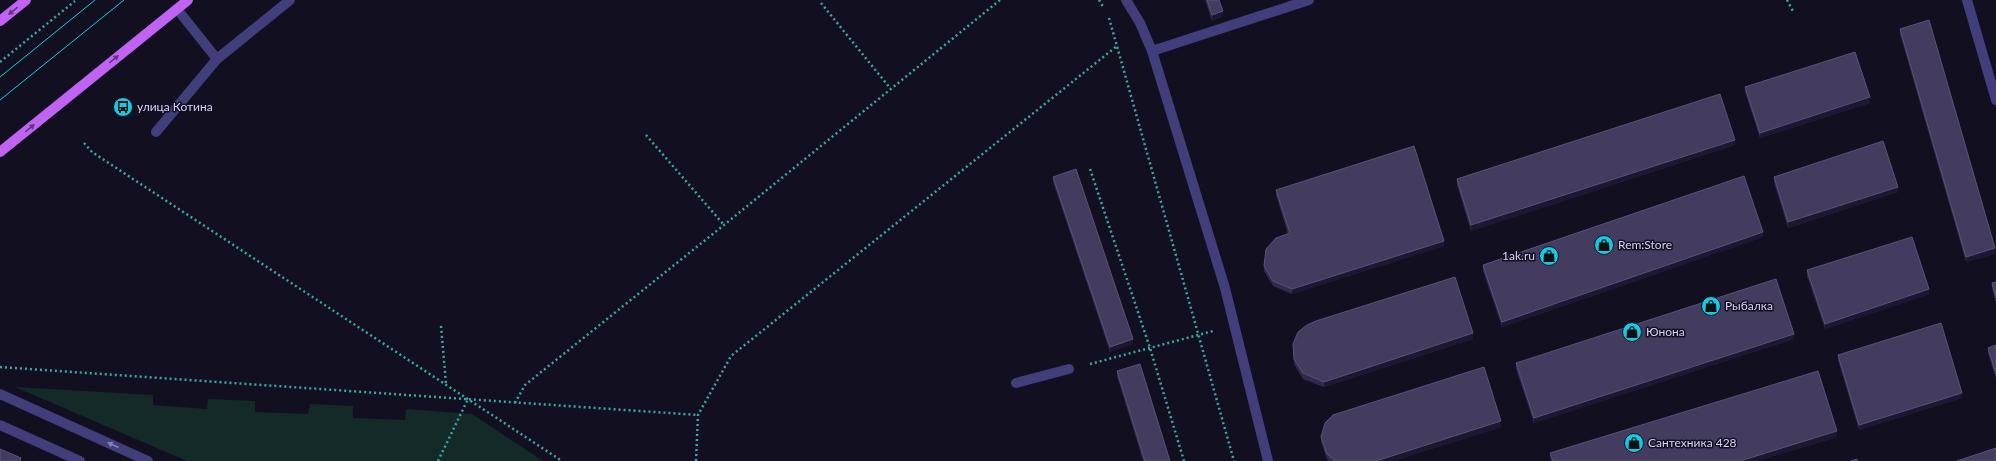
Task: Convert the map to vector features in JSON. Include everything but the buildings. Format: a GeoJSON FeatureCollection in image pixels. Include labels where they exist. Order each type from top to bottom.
{"type":"FeatureCollection","features":[{"type":"Feature","properties":{"kind":"main road"},"geometry":{"type":"LineString","coordinates":[[0,21],[26,0]]}},
{"type":"Feature","properties":{"kind":"main road"},"geometry":{"type":"LineString","coordinates":[[0,152],[188,0]]}},
{"type":"Feature","properties":{"kind":"street"},"geometry":{"type":"LineString","coordinates":[[156,132],[217,59],[290,0]]}},
{"type":"Feature","properties":{"kind":"street"},"geometry":{"type":"LineString","coordinates":[[1126,0],[1140,23],[1152,51],[1225,288],[1268,461]]}},
{"type":"Feature","properties":{"kind":"street"},"geometry":{"type":"LineString","coordinates":[[1152,51],[1309,0]]}},
{"type":"Feature","properties":{"kind":"street"},"geometry":{"type":"LineString","coordinates":[[1967,0],[1996,100]]}},
{"type":"Feature","properties":{"kind":"street"},"geometry":{"type":"LineString","coordinates":[[177,9],[217,59]]}},
{"type":"Feature","properties":{"kind":"street"},"geometry":{"type":"LineString","coordinates":[[1016,383],[1069,369]]}},
{"type":"Feature","properties":{"kind":"street"},"geometry":{"type":"LineString","coordinates":[[0,394],[148,461]]}},
{"type":"Feature","properties":{"kind":"street"},"geometry":{"type":"LineString","coordinates":[[0,424],[80,461]]}},
{"type":"Feature","properties":{"kind":"path"},"geometry":{"type":"LineString","coordinates":[[515,403],[525,385],[1000,0]]}},
{"type":"Feature","properties":{"kind":"path"},"geometry":{"type":"LineString","coordinates":[[1787,0],[1794,13]]}},
{"type":"Feature","properties":{"kind":"path"},"geometry":{"type":"LineString","coordinates":[[0,62],[74,2]]}},
{"type":"Feature","properties":{"kind":"path"},"geometry":{"type":"LineString","coordinates":[[821,3],[890,88]]}},
{"type":"Feature","properties":{"kind":"path"},"geometry":{"type":"LineString","coordinates":[[1108,15],[1234,461]]}},
{"type":"Feature","properties":{"kind":"path"},"geometry":{"type":"LineString","coordinates":[[696,461],[698,415],[731,356],[1117,46]]}},
{"type":"Feature","properties":{"kind":"path"},"geometry":{"type":"LineString","coordinates":[[646,135],[724,225]]}},
{"type":"Feature","properties":{"kind":"path"},"geometry":{"type":"LineString","coordinates":[[84,143],[92,152],[562,461]]}},
{"type":"Feature","properties":{"kind":"path"},"geometry":{"type":"LineString","coordinates":[[1090,169],[1150,348],[1184,461]]}},
{"type":"Feature","properties":{"kind":"path"},"geometry":{"type":"LineString","coordinates":[[1104,360],[1235,325]]}},
{"type":"Feature","properties":{"kind":"path"},"geometry":{"type":"LineString","coordinates":[[441,326],[446,384]]}},
{"type":"Feature","properties":{"kind":"path"},"geometry":{"type":"LineString","coordinates":[[0,367],[698,415]]}},
{"type":"Feature","properties":{"kind":"path"},"geometry":{"type":"LineString","coordinates":[[438,461],[468,399]]}},
{"type":"Feature","properties":{"kind":"green space"},"geometry":{"type":"Polygon","coordinates":[[[15,387],[153,395],[153,405],[207,409],[208,399],[255,401],[255,412],[308,414],[310,404],[353,406],[353,418],[405,420],[406,409],[472,414],[543,461],[187,461],[15,387]]]}},
{"type":"Feature","properties":{"kind":"tram line"},"geometry":{"type":"LineString","coordinates":[[0,77],[95,0]]}},
{"type":"Feature","properties":{"kind":"tram line"},"geometry":{"type":"LineString","coordinates":[[0,100],[124,0]]}},
{"type":"Feature","properties":{"kind":"place","name":"улица Котина"},"geometry":{"type":"Point","coordinates":[123,107]}},
{"type":"Feature","properties":{"kind":"place","name":"Rem:Store"},"geometry":{"type":"Point","coordinates":[1604,245]}},
{"type":"Feature","properties":{"kind":"place","name":"1ak.ru"},"geometry":{"type":"Point","coordinates":[1549,256]}},
{"type":"Feature","properties":{"kind":"place","name":"Рыбалка"},"geometry":{"type":"Point","coordinates":[1711,306]}},
{"type":"Feature","properties":{"kind":"place","name":"Юнона"},"geometry":{"type":"Point","coordinates":[1632,332]}},
{"type":"Feature","properties":{"kind":"place","name":"Сантехника 428"},"geometry":{"type":"Point","coordinates":[1634,443]}}]}
